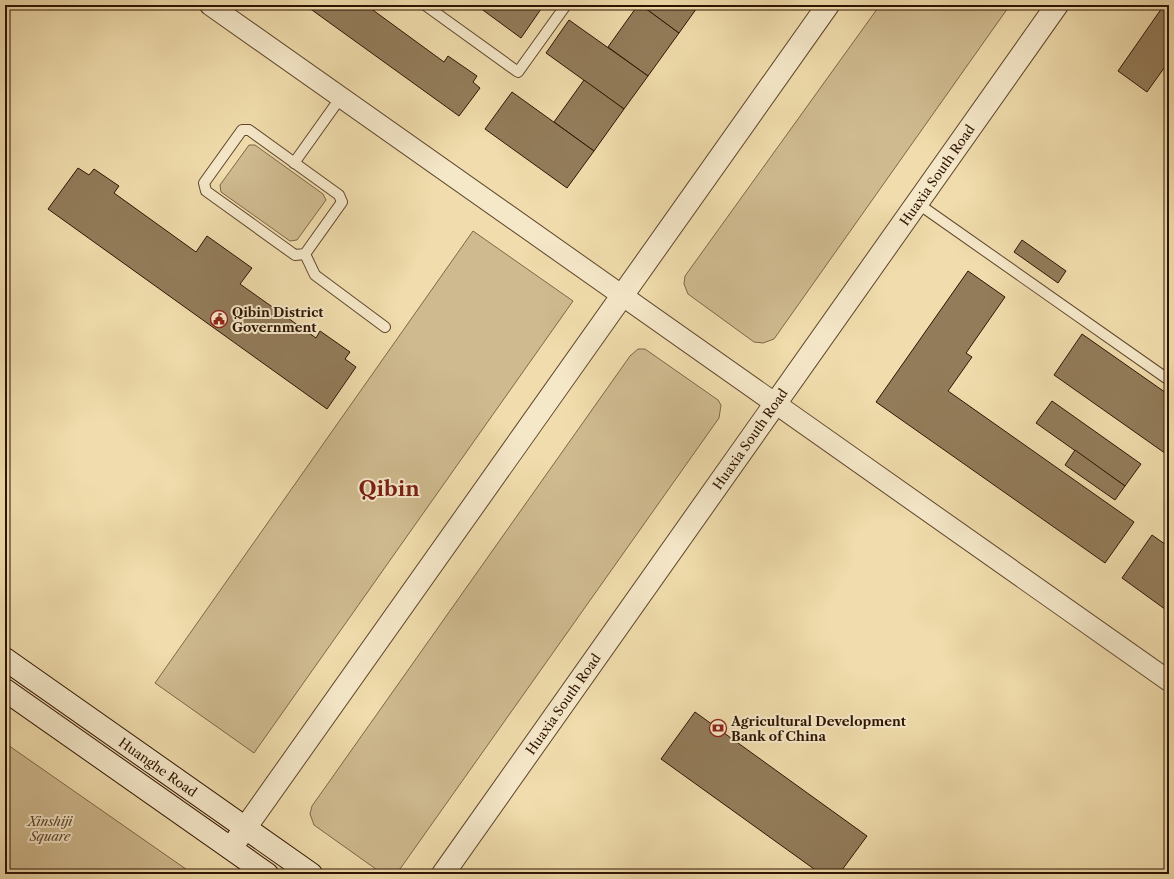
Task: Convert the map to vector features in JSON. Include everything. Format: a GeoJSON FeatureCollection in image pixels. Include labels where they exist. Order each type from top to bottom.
{"type":"FeatureCollection","features":[{"type":"Feature","properties":{"kind":"street"},"geometry":{"type":"LineString","coordinates":[[210,5],[1169,681]]}},
{"type":"Feature","properties":{"kind":"street"},"geometry":{"type":"LineString","coordinates":[[231,848],[828,5]]}},
{"type":"Feature","properties":{"kind":"street","name":"Huaxia South Road"},"geometry":{"type":"LineString","coordinates":[[443,874],[1057,5]]}},
{"type":"Feature","properties":{"kind":"street","name":"Huanghe Road"},"geometry":{"type":"LineString","coordinates":[[5,659],[311,874]]}},
{"type":"Feature","properties":{"kind":"street","name":"Huanghe Road"},"geometry":{"type":"LineString","coordinates":[[5,690],[267,874]]}},
{"type":"Feature","properties":{"kind":"lane"},"geometry":{"type":"LineString","coordinates":[[425,5],[518,72],[566,5]]}},
{"type":"Feature","properties":{"kind":"lane"},"geometry":{"type":"LineString","coordinates":[[294,163],[341,97]]}},
{"type":"Feature","properties":{"kind":"lane"},"geometry":{"type":"LineString","coordinates":[[242,130],[249,130],[339,194],[342,202],[305,254],[295,255],[206,191],[204,183],[242,130]]}},
{"type":"Feature","properties":{"kind":"lane"},"geometry":{"type":"LineString","coordinates":[[917,203],[1169,380]]}},
{"type":"Feature","properties":{"kind":"lane"},"geometry":{"type":"LineString","coordinates":[[305,254],[315,275],[385,327]]}},
{"type":"Feature","properties":{"kind":"green space"},"geometry":{"type":"Polygon","coordinates":[[[880,5],[1010,5],[774,339],[763,343],[754,342],[688,294],[684,284],[685,276],[880,5]]]}},
{"type":"Feature","properties":{"kind":"green space"},"geometry":{"type":"Polygon","coordinates":[[[249,145],[255,145],[323,194],[326,200],[297,240],[290,241],[221,192],[220,185],[249,145]]]}},
{"type":"Feature","properties":{"kind":"green space"},"geometry":{"type":"Polygon","coordinates":[[[473,231],[573,301],[254,753],[155,683],[473,231]]]}},
{"type":"Feature","properties":{"kind":"green space"},"geometry":{"type":"Polygon","coordinates":[[[638,349],[645,349],[718,400],[721,405],[719,418],[400,869],[389,874],[380,872],[314,825],[310,814],[312,806],[630,356],[638,349]]]}},
{"type":"Feature","properties":{"kind":"green space","name":"Xinshiji Square"},"geometry":{"type":"Polygon","coordinates":[[[5,743],[193,874],[5,874],[5,743]]]}},
{"type":"Feature","properties":{"kind":"building"},"geometry":{"type":"Polygon","coordinates":[[[305,5],[366,5],[444,62],[448,56],[477,76],[473,82],[480,88],[459,116],[305,5]]]}},
{"type":"Feature","properties":{"kind":"building"},"geometry":{"type":"Polygon","coordinates":[[[476,5],[536,5],[541,9],[521,38],[476,5]]]}},
{"type":"Feature","properties":{"kind":"building"},"geometry":{"type":"Polygon","coordinates":[[[638,5],[641,5],[679,33],[648,76],[608,47],[638,5]]]}},
{"type":"Feature","properties":{"kind":"building"},"geometry":{"type":"Polygon","coordinates":[[[641,5],[699,5],[679,33],[641,5]]]}},
{"type":"Feature","properties":{"kind":"building"},"geometry":{"type":"Polygon","coordinates":[[[1164,5],[1169,5],[1169,61],[1147,92],[1118,71],[1164,5]]]}},
{"type":"Feature","properties":{"kind":"building"},"geometry":{"type":"Polygon","coordinates":[[[569,20],[648,76],[624,109],[546,53],[569,20]]]}},
{"type":"Feature","properties":{"kind":"building"},"geometry":{"type":"Polygon","coordinates":[[[584,80],[624,109],[594,151],[554,122],[584,80]]]}},
{"type":"Feature","properties":{"kind":"building"},"geometry":{"type":"Polygon","coordinates":[[[512,92],[594,151],[567,188],[485,129],[512,92]]]}},
{"type":"Feature","properties":{"kind":"building"},"geometry":{"type":"Polygon","coordinates":[[[78,168],[89,175],[94,169],[119,186],[114,193],[196,252],[207,236],[252,268],[240,284],[316,338],[320,331],[350,352],[345,359],[356,367],[327,409],[48,209],[78,168]]]}},
{"type":"Feature","properties":{"kind":"building"},"geometry":{"type":"Polygon","coordinates":[[[1022,240],[1066,271],[1058,283],[1014,252],[1022,240]]]}},
{"type":"Feature","properties":{"kind":"building"},"geometry":{"type":"Polygon","coordinates":[[[968,271],[1005,297],[966,353],[972,357],[948,391],[1134,522],[1105,563],[876,402],[968,271]]]}},
{"type":"Feature","properties":{"kind":"building"},"geometry":{"type":"Polygon","coordinates":[[[1082,334],[1169,395],[1169,456],[1054,375],[1082,334]]]}},
{"type":"Feature","properties":{"kind":"building"},"geometry":{"type":"Polygon","coordinates":[[[1052,401],[1141,464],[1125,486],[1036,423],[1052,401]]]}},
{"type":"Feature","properties":{"kind":"building"},"geometry":{"type":"Polygon","coordinates":[[[1075,450],[1125,486],[1115,500],[1065,465],[1075,450]]]}},
{"type":"Feature","properties":{"kind":"building"},"geometry":{"type":"Polygon","coordinates":[[[1152,535],[1169,547],[1169,612],[1122,578],[1152,535]]]}},
{"type":"Feature","properties":{"kind":"building"},"geometry":{"type":"Polygon","coordinates":[[[695,712],[867,836],[839,874],[821,874],[661,759],[695,712]]]}},
{"type":"Feature","properties":{"kind":"place","name":"Qibin District Government"},"geometry":{"type":"Point","coordinates":[219,319]}},
{"type":"Feature","properties":{"kind":"place","name":"Agricultural Development Bank of China"},"geometry":{"type":"Point","coordinates":[718,728]}},
{"type":"Feature","properties":{"kind":"district","name":"Qibin"},"geometry":{"type":"Point","coordinates":[389,489]}}]}
